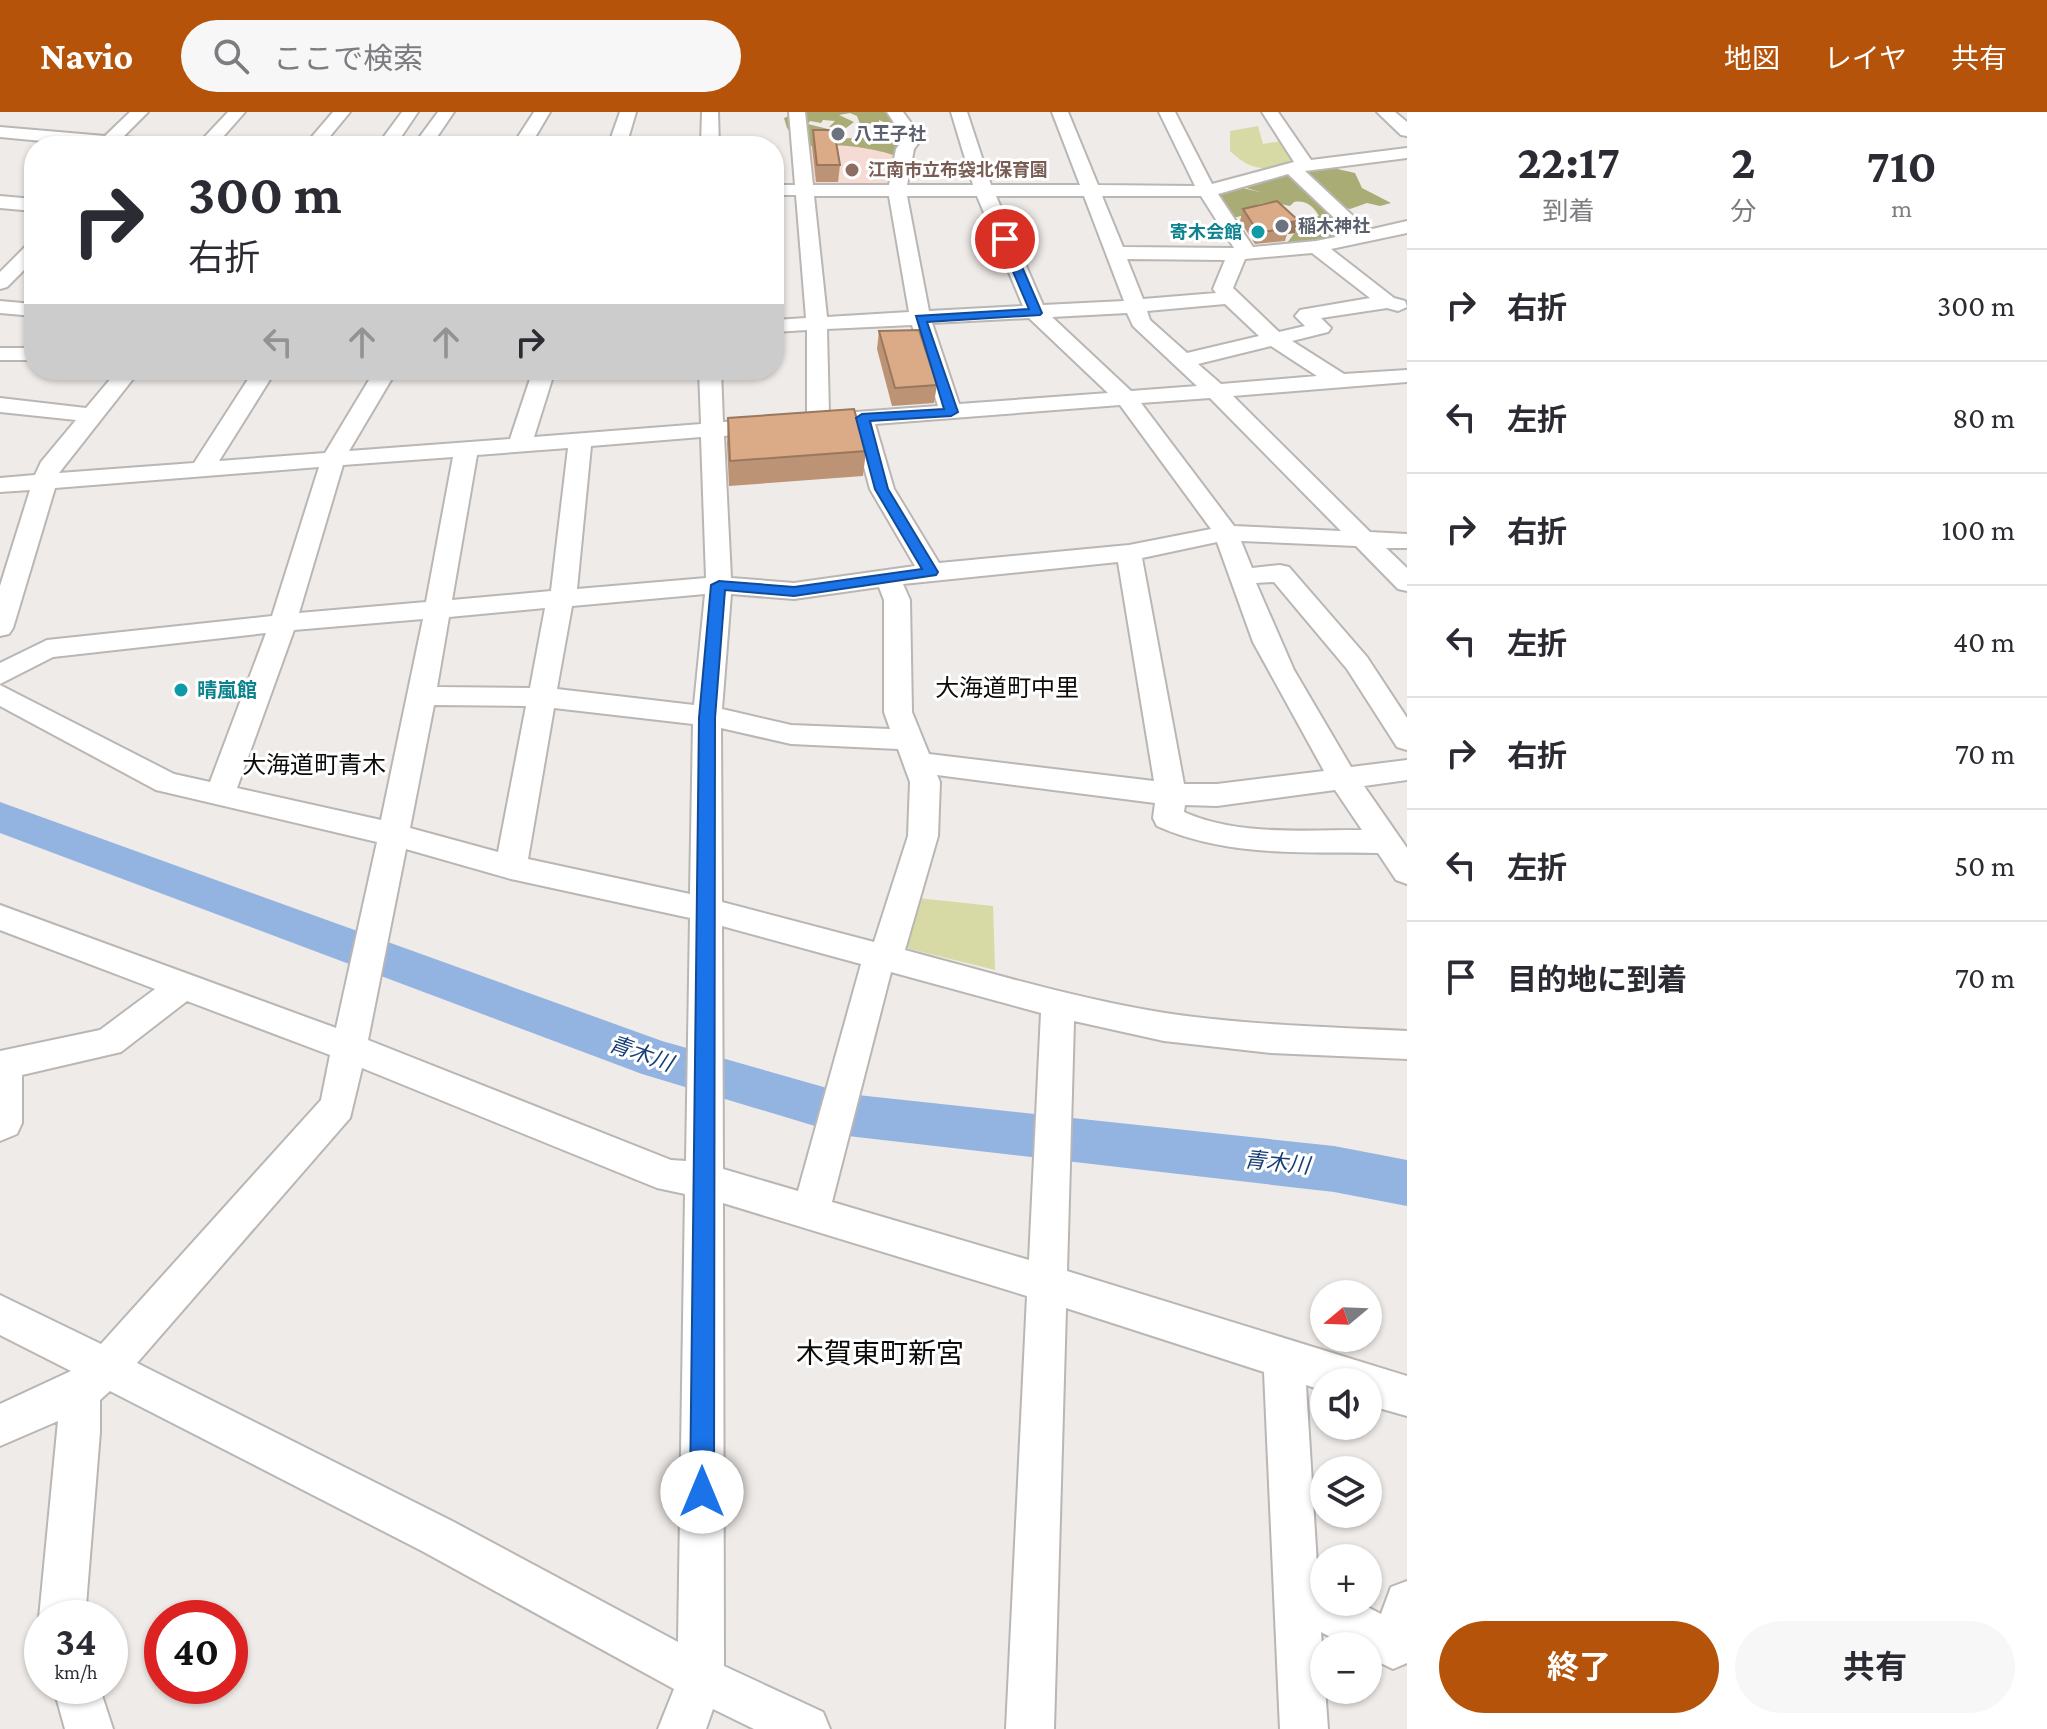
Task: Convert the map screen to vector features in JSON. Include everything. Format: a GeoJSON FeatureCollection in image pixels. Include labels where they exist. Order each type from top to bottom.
{"type":"FeatureCollection","features":[{"type":"Feature","properties":{"kind":"street"},"geometry":{"type":"LineString","coordinates":[[115,136],[140,112]]}},
{"type":"Feature","properties":{"kind":"street"},"geometry":{"type":"LineString","coordinates":[[214,136],[237,112]]}},
{"type":"Feature","properties":{"kind":"street"},"geometry":{"type":"LineString","coordinates":[[322,136],[342,112]]}},
{"type":"Feature","properties":{"kind":"street"},"geometry":{"type":"LineString","coordinates":[[393,136],[410,112]]}},
{"type":"Feature","properties":{"kind":"street"},"geometry":{"type":"LineString","coordinates":[[429,136],[446,112]]}},
{"type":"Feature","properties":{"kind":"street"},"geometry":{"type":"LineString","coordinates":[[527,136],[542,112]]}},
{"type":"Feature","properties":{"kind":"street"},"geometry":{"type":"LineString","coordinates":[[620,136],[628,112]]}},
{"type":"Feature","properties":{"kind":"street"},"geometry":{"type":"LineString","coordinates":[[710,112],[710,136]]}},
{"type":"Feature","properties":{"kind":"street"},"geometry":{"type":"LineString","coordinates":[[797,112],[817,324],[818,421]]}},
{"type":"Feature","properties":{"kind":"street"},"geometry":{"type":"LineString","coordinates":[[895,112],[913,138],[905,149],[897,190],[920,318],[951,412]]}},
{"type":"Feature","properties":{"kind":"street"},"geometry":{"type":"LineString","coordinates":[[959,112],[984,190],[1036,313],[1126,398],[1227,533],[1241,577],[1275,660],[1343,779],[1407,872]]}},
{"type":"Feature","properties":{"kind":"street"},"geometry":{"type":"LineString","coordinates":[[1060,112],[1140,322],[1217,392],[1407,583]]}},
{"type":"Feature","properties":{"kind":"street"},"geometry":{"type":"LineString","coordinates":[[1167,112],[1242,254]]}},
{"type":"Feature","properties":{"kind":"street"},"geometry":{"type":"LineString","coordinates":[[1270,112],[1298,167],[1364,236]]}},
{"type":"Feature","properties":{"kind":"street"},"geometry":{"type":"LineString","coordinates":[[1385,112],[1407,131]]}},
{"type":"Feature","properties":{"kind":"street"},"geometry":{"type":"LineString","coordinates":[[0,132],[36,136]]}},
{"type":"Feature","properties":{"kind":"street"},"geometry":{"type":"LineString","coordinates":[[784,190],[1207,191],[1298,167],[1407,153]]}},
{"type":"Feature","properties":{"kind":"street"},"geometry":{"type":"LineString","coordinates":[[0,202],[24,204]]}},
{"type":"Feature","properties":{"kind":"street"},"geometry":{"type":"LineString","coordinates":[[1114,253],[1242,254],[1316,247],[1407,227]]}},
{"type":"Feature","properties":{"kind":"street"},"geometry":{"type":"LineString","coordinates":[[1316,247],[1401,305]]}},
{"type":"Feature","properties":{"kind":"street"},"geometry":{"type":"LineString","coordinates":[[1242,254],[1223,289],[1229,298],[1271,339],[1338,380]]}},
{"type":"Feature","properties":{"kind":"street"},"geometry":{"type":"LineString","coordinates":[[0,283],[24,259]]}},
{"type":"Feature","properties":{"kind":"street"},"geometry":{"type":"LineString","coordinates":[[784,326],[1036,313],[1229,298]]}},
{"type":"Feature","properties":{"kind":"street"},"geometry":{"type":"LineString","coordinates":[[1182,361],[1321,328],[1305,316],[1307,314],[1401,305]]}},
{"type":"Feature","properties":{"kind":"street"},"geometry":{"type":"LineString","coordinates":[[0,307],[24,309]]}},
{"type":"Feature","properties":{"kind":"street"},"geometry":{"type":"LineString","coordinates":[[0,354],[24,355]]}},
{"type":"Feature","properties":{"kind":"street"},"geometry":{"type":"LineString","coordinates":[[0,485],[1407,376]]}},
{"type":"Feature","properties":{"kind":"street"},"geometry":{"type":"LineString","coordinates":[[0,628],[49,467],[121,380]]}},
{"type":"Feature","properties":{"kind":"street"},"geometry":{"type":"LineString","coordinates":[[202,469],[259,380]]}},
{"type":"Feature","properties":{"kind":"street"},"geometry":{"type":"LineString","coordinates":[[220,795],[283,623],[333,459],[380,380]]}},
{"type":"Feature","properties":{"kind":"street"},"geometry":{"type":"LineString","coordinates":[[519,447],[541,380]]}},
{"type":"Feature","properties":{"kind":"street"},"geometry":{"type":"LineString","coordinates":[[682,1729],[701,1679],[707,718],[719,585],[710,380]]}},
{"type":"Feature","properties":{"kind":"street"},"geometry":{"type":"LineString","coordinates":[[0,405],[93,415]]}},
{"type":"Feature","properties":{"kind":"street"},"geometry":{"type":"LineString","coordinates":[[862,418],[882,489],[931,572]]}},
{"type":"Feature","properties":{"kind":"street"},"geometry":{"type":"LineString","coordinates":[[511,867],[562,598],[580,442]]}},
{"type":"Feature","properties":{"kind":"street"},"geometry":{"type":"LineString","coordinates":[[0,1425],[93,1379],[337,1107],[422,696],[466,451]]}},
{"type":"Feature","properties":{"kind":"street"},"geometry":{"type":"LineString","coordinates":[[0,675],[47,649],[283,623],[719,585],[794,591],[931,572],[1129,553],[1227,533],[1407,541]]}},
{"type":"Feature","properties":{"kind":"street"},"geometry":{"type":"LineString","coordinates":[[1129,553],[1171,794],[1168,818],[1178,824],[1240,837],[1384,842]]}},
{"type":"Feature","properties":{"kind":"street"},"geometry":{"type":"LineString","coordinates":[[1241,577],[1280,573],[1357,663],[1407,740]]}},
{"type":"Feature","properties":{"kind":"street"},"geometry":{"type":"LineString","coordinates":[[811,1212],[880,956],[891,946],[923,836],[925,782],[898,712],[897,600],[888,578]]}},
{"type":"Feature","properties":{"kind":"street"},"geometry":{"type":"LineString","coordinates":[[0,694],[166,783],[392,834],[511,867],[707,910],[1058,1004],[1164,1027],[1271,1039],[1407,1045]]}},
{"type":"Feature","properties":{"kind":"street"},"geometry":{"type":"LineString","coordinates":[[422,696],[544,697],[728,719],[743,727],[824,736],[1171,794],[1217,795],[1407,770]]}},
{"type":"Feature","properties":{"kind":"street"},"geometry":{"type":"LineString","coordinates":[[8,927],[183,986],[350,1048],[670,1176],[703,1180],[811,1212],[1313,1368]]}},
{"type":"Feature","properties":{"kind":"street"},"geometry":{"type":"LineString","coordinates":[[0,1125],[4,1123],[5,1064],[109,1042],[183,986]]}},
{"type":"Feature","properties":{"kind":"street"},"geometry":{"type":"LineString","coordinates":[[1030,1729],[1058,1004]]}},
{"type":"Feature","properties":{"kind":"street"},"geometry":{"type":"LineString","coordinates":[[0,1314],[93,1379],[437,1536],[701,1679],[806,1729]]}},
{"type":"Feature","properties":{"kind":"street"},"geometry":{"type":"LineString","coordinates":[[1284,1359],[1304,1729]]}},
{"type":"Feature","properties":{"kind":"street"},"geometry":{"type":"LineString","coordinates":[[64,1600],[79,1432],[93,1379]]}},
{"type":"Feature","properties":{"kind":"street"},"geometry":{"type":"LineString","coordinates":[[1382,1389],[1407,1396]]}},
{"type":"Feature","properties":{"kind":"street"},"geometry":{"type":"LineString","coordinates":[[1296,1593],[1393,1646],[1407,1603]]}},
{"type":"Feature","properties":{"kind":"street"},"geometry":{"type":"LineString","coordinates":[[81,1704],[89,1729]]}},
{"type":"Feature","properties":{"kind":"shaded area","name":"江南市立布袋北保育園"},"geometry":{"type":"Polygon","coordinates":[[[801,143],[909,144],[897,190],[805,190],[801,143]]]}},
{"type":"Feature","properties":{"kind":"green space"},"geometry":{"type":"Polygon","coordinates":[[[799,112],[895,112],[898,122],[890,125],[879,120],[879,123],[860,124],[857,116],[850,113],[839,115],[854,122],[846,128],[829,127],[835,121],[810,121],[808,124],[828,129],[821,136],[835,138],[882,138],[895,128],[904,129],[905,149],[893,155],[848,146],[802,148],[787,128],[784,118],[799,112]]]}},
{"type":"Feature","properties":{"kind":"green space"},"geometry":{"type":"Polygon","coordinates":[[[1258,126],[1263,144],[1282,141],[1299,163],[1255,167],[1230,151],[1230,131],[1258,126]]]}},
{"type":"Feature","properties":{"kind":"green space"},"geometry":{"type":"Polygon","coordinates":[[[1324,166],[1355,173],[1362,188],[1391,203],[1380,206],[1367,203],[1350,209],[1338,205],[1306,179],[1306,168],[1324,166]]]}},
{"type":"Feature","properties":{"kind":"green space"},"geometry":{"type":"Polygon","coordinates":[[[1289,173],[1356,235],[1294,246],[1287,243],[1296,231],[1284,219],[1319,216],[1309,204],[1261,204],[1248,214],[1230,219],[1211,193],[1238,187],[1260,192],[1243,187],[1289,173]]]}},
{"type":"Feature","properties":{"kind":"green space"},"geometry":{"type":"Polygon","coordinates":[[[918,898],[993,906],[995,970],[902,947],[918,898]]]}},
{"type":"Feature","properties":{"kind":"building"},"geometry":{"type":"Polygon","coordinates":[[[813,130],[834,130],[840,165],[817,165],[813,130]]]}},
{"type":"Feature","properties":{"kind":"building"},"geometry":{"type":"Polygon","coordinates":[[[1277,201],[1299,221],[1281,223],[1289,229],[1258,232],[1243,209],[1277,201]]]}},
{"type":"Feature","properties":{"kind":"building"},"geometry":{"type":"Polygon","coordinates":[[[919,330],[937,385],[895,388],[879,331],[919,330]]]}},
{"type":"Feature","properties":{"kind":"building"},"geometry":{"type":"Polygon","coordinates":[[[854,409],[866,451],[730,461],[728,418],[854,409]]]}},
{"type":"Feature","properties":{"kind":"waterway","name":"青木川"},"geometry":{"type":"LineString","coordinates":[[0,817],[659,1060],[848,1115],[1334,1169],[1407,1183]]}},
{"type":"Feature","properties":{"kind":"place","name":"八王子社"},"geometry":{"type":"Point","coordinates":[838,134]}},
{"type":"Feature","properties":{"kind":"place","name":"江南市立布袋北保育園"},"geometry":{"type":"Point","coordinates":[852,170]}},
{"type":"Feature","properties":{"kind":"place","name":"稲木神社"},"geometry":{"type":"Point","coordinates":[1282,226]}},
{"type":"Feature","properties":{"kind":"place","name":"寄木会館"},"geometry":{"type":"Point","coordinates":[1258,232]}},
{"type":"Feature","properties":{"kind":"place","name":"晴嵐館"},"geometry":{"type":"Point","coordinates":[181,690]}},
{"type":"Feature","properties":{"kind":"district","name":"大海道町中里"},"geometry":{"type":"Point","coordinates":[1007,688]}},
{"type":"Feature","properties":{"kind":"district","name":"大海道町青木"},"geometry":{"type":"Point","coordinates":[314,765]}},
{"type":"Feature","properties":{"kind":"district","name":"木賀東町新宮"},"geometry":{"type":"Point","coordinates":[880,1353]}},
{"type":"Feature","properties":{"kind":"route"},"geometry":{"type":"LineString","coordinates":[[702,1492],[707,718],[719,585],[794,591],[931,572],[882,489],[862,418],[951,412],[920,318],[1036,313],[1005,239]]}}]}
